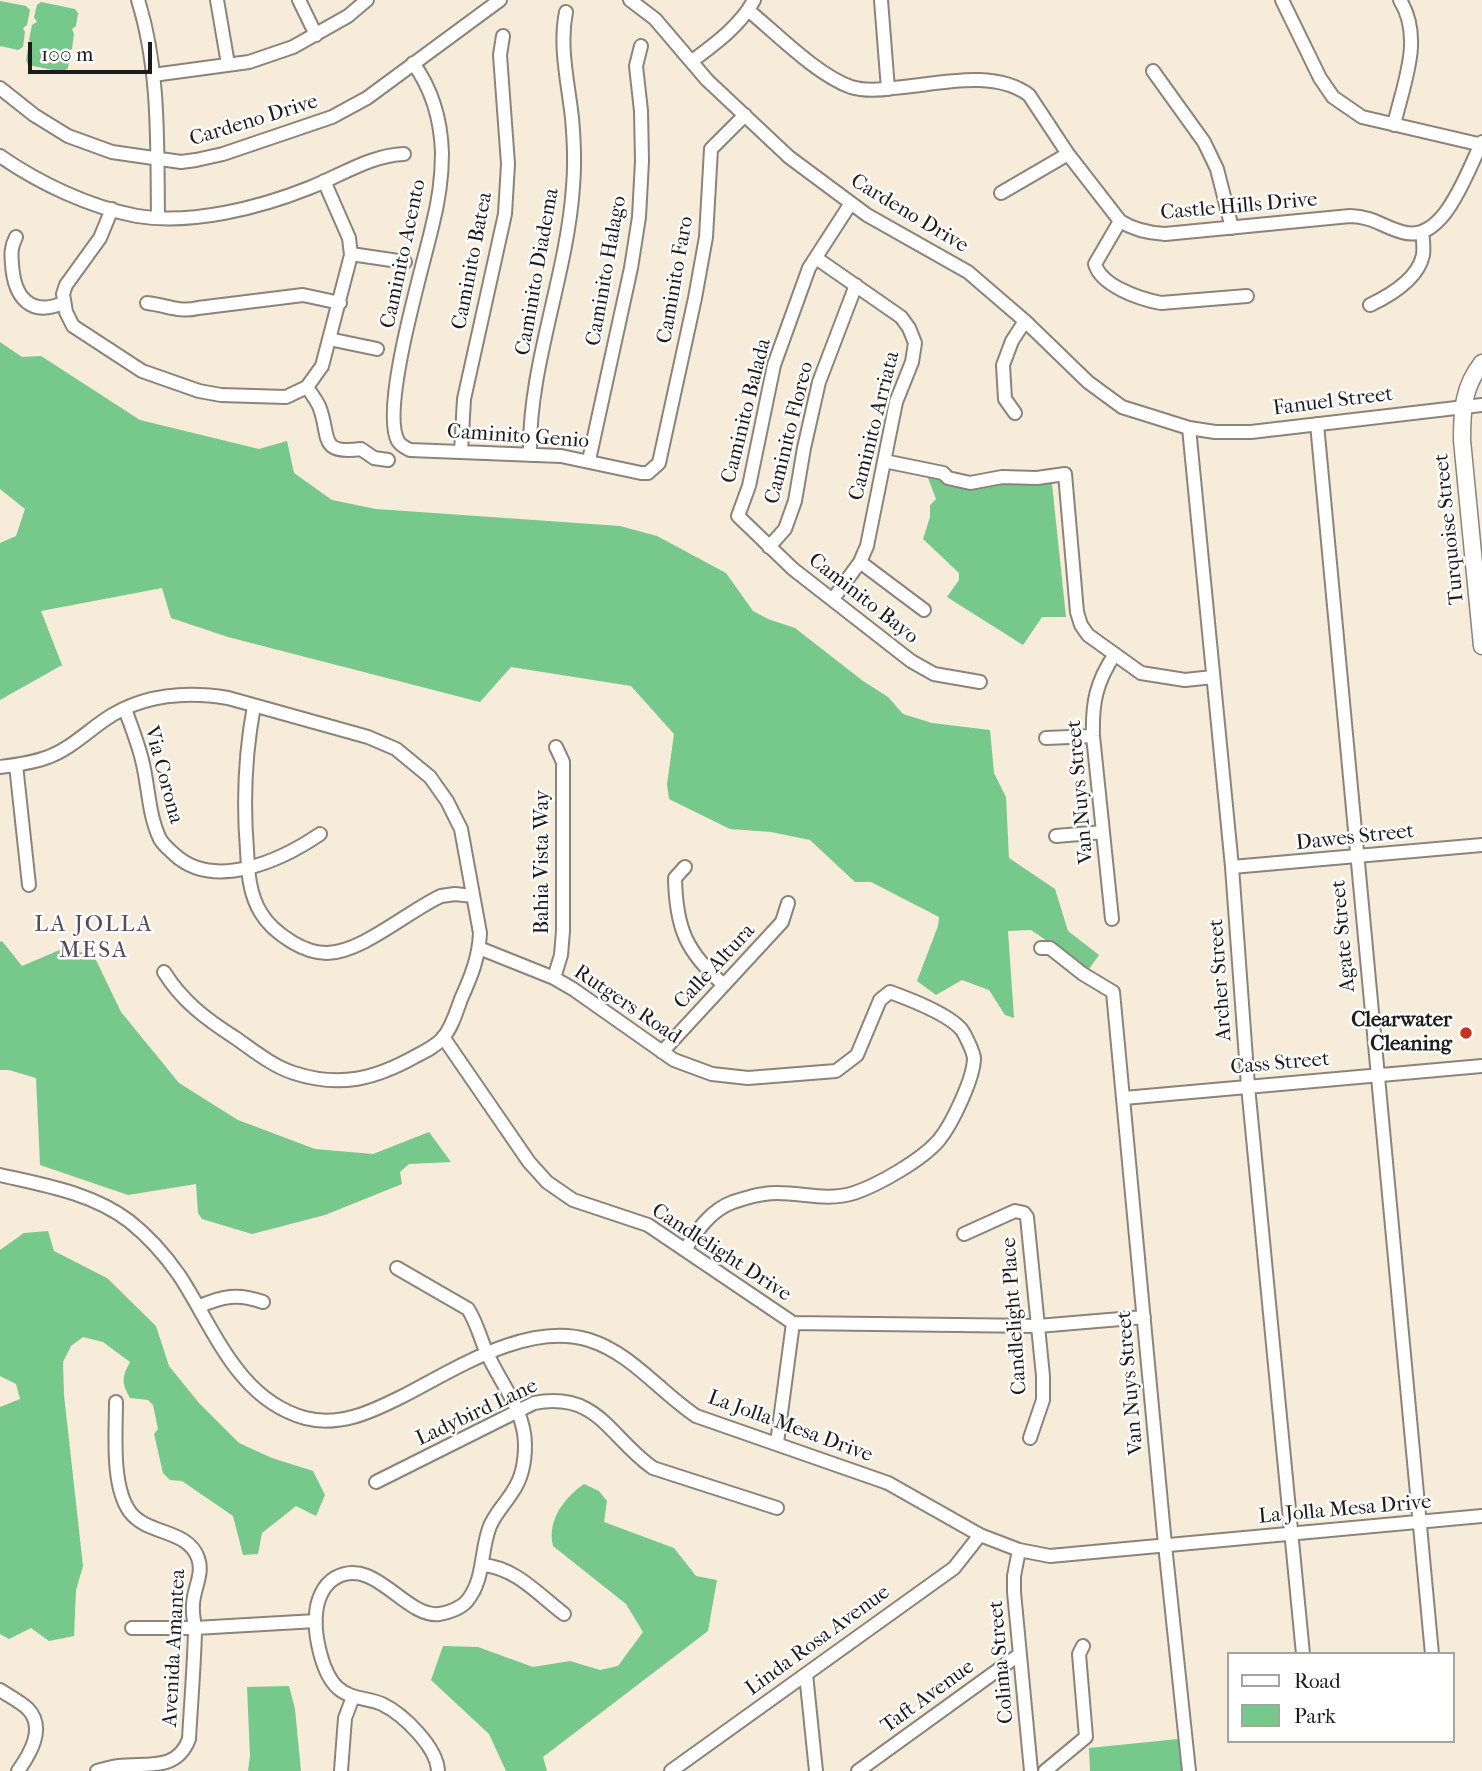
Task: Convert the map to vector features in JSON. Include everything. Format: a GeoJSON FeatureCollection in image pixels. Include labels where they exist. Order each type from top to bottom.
{"type":"FeatureCollection","features":[{"type":"Feature","properties":{"kind":"main road"},"geometry":{"type":"LineString","coordinates":[[1462,407],[1467,386],[1482,363]]}},
{"type":"Feature","properties":{"kind":"main road","name":"Turquoise Street"},"geometry":{"type":"LineString","coordinates":[[1462,407],[1462,440],[1482,646]]}},
{"type":"Feature","properties":{"kind":"street"},"geometry":{"type":"LineString","coordinates":[[138,0],[144,18],[158,118],[158,217]]}},
{"type":"Feature","properties":{"kind":"street"},"geometry":{"type":"LineString","coordinates":[[217,0],[228,64]]}},
{"type":"Feature","properties":{"kind":"street"},"geometry":{"type":"LineString","coordinates":[[299,0],[316,35]]}},
{"type":"Feature","properties":{"kind":"street"},"geometry":{"type":"LineString","coordinates":[[153,75],[249,62],[293,47],[348,16],[367,0]]}},
{"type":"Feature","properties":{"kind":"street","name":"Cardeno Drive"},"geometry":{"type":"LineString","coordinates":[[0,88],[34,115],[68,136],[112,152],[181,162],[196,160],[314,125],[367,98],[500,0]]}},
{"type":"Feature","properties":{"kind":"street","name":"Cardeno Drive"},"geometry":{"type":"LineString","coordinates":[[630,0],[655,19],[707,80],[789,157],[867,215],[968,272],[1025,321],[1088,382],[1122,407],[1189,428]]}},
{"type":"Feature","properties":{"kind":"street"},"geometry":{"type":"LineString","coordinates":[[881,0],[888,89]]}},
{"type":"Feature","properties":{"kind":"street"},"geometry":{"type":"LineString","coordinates":[[1282,0],[1320,78],[1333,97],[1362,117],[1482,144],[1446,214],[1422,232],[1423,254],[1415,274],[1385,298],[1370,305]]}},
{"type":"Feature","properties":{"kind":"street"},"geometry":{"type":"LineString","coordinates":[[1394,125],[1412,50],[1412,29],[1400,0]]}},
{"type":"Feature","properties":{"kind":"street"},"geometry":{"type":"LineString","coordinates":[[692,61],[727,34],[751,5],[834,79],[853,88],[888,89],[984,79],[1019,88],[1029,95],[1068,154],[1120,221],[1095,264],[1097,273],[1110,283],[1150,301],[1161,303],[1247,296]]}},
{"type":"Feature","properties":{"kind":"street","name":"Caminito Diadema"},"geometry":{"type":"LineString","coordinates":[[530,455],[532,405],[565,248],[573,188],[572,120],[562,34],[566,12]]}},
{"type":"Feature","properties":{"kind":"street","name":"Caminito Batea"},"geometry":{"type":"LineString","coordinates":[[461,452],[464,399],[505,214],[508,164],[499,55],[503,36]]}},
{"type":"Feature","properties":{"kind":"street","name":"Caminito Halago"},"geometry":{"type":"LineString","coordinates":[[589,460],[631,268],[639,217],[642,161],[641,111],[636,66],[641,46]]}},
{"type":"Feature","properties":{"kind":"street","name":"Caminito Acento"},"geometry":{"type":"LineString","coordinates":[[411,450],[402,446],[396,435],[394,397],[433,224],[442,154],[438,117],[430,93],[413,63]]}},
{"type":"Feature","properties":{"kind":"street"},"geometry":{"type":"LineString","coordinates":[[1153,71],[1213,160],[1232,228]]}},
{"type":"Feature","properties":{"kind":"street","name":"Caminito Faro"},"geometry":{"type":"LineString","coordinates":[[659,463],[706,237],[711,149],[745,115]]}},
{"type":"Feature","properties":{"kind":"street"},"geometry":{"type":"LineString","coordinates":[[1001,193],[1068,154]]}},
{"type":"Feature","properties":{"kind":"street"},"geometry":{"type":"LineString","coordinates":[[0,156],[52,185],[112,209],[137,216],[158,217],[210,216],[273,200],[387,155],[404,155]]}},
{"type":"Feature","properties":{"kind":"street"},"geometry":{"type":"LineString","coordinates":[[112,209],[100,238],[66,285],[63,303],[73,326],[142,371],[177,385],[221,395],[286,397],[307,387],[322,366],[351,254],[349,239],[324,181]]}},
{"type":"Feature","properties":{"kind":"street","name":"Caminito Balada"},"geometry":{"type":"LineString","coordinates":[[738,516],[749,486],[774,365],[809,268],[851,203]]}},
{"type":"Feature","properties":{"kind":"street","name":"Castle Hills Drive"},"geometry":{"type":"LineString","coordinates":[[1120,221],[1148,233],[1165,234],[1350,216],[1369,217],[1402,232],[1422,232]]}},
{"type":"Feature","properties":{"kind":"street"},"geometry":{"type":"LineString","coordinates":[[16,237],[11,247],[13,280],[21,297],[40,308],[63,303]]}},
{"type":"Feature","properties":{"kind":"street"},"geometry":{"type":"LineString","coordinates":[[351,254],[405,262]]}},
{"type":"Feature","properties":{"kind":"street","name":"Caminito Arriata"},"geometry":{"type":"LineString","coordinates":[[816,258],[901,317],[915,343],[912,362],[897,402],[867,547],[860,562],[833,599]]}},
{"type":"Feature","properties":{"kind":"street","name":"Caminito Floreo"},"geometry":{"type":"LineString","coordinates":[[769,547],[785,529],[795,501],[819,382],[856,285]]}},
{"type":"Feature","properties":{"kind":"street"},"geometry":{"type":"LineString","coordinates":[[147,303],[166,305],[184,312],[303,295],[340,303]]}},
{"type":"Feature","properties":{"kind":"street"},"geometry":{"type":"LineString","coordinates":[[1015,413],[1005,399],[1003,365],[1012,341],[1025,321]]}},
{"type":"Feature","properties":{"kind":"street"},"geometry":{"type":"LineString","coordinates":[[329,339],[377,349]]}},
{"type":"Feature","properties":{"kind":"street"},"geometry":{"type":"LineString","coordinates":[[307,387],[319,407],[324,434],[334,448],[342,452],[361,449],[374,458],[388,460]]}},
{"type":"Feature","properties":{"kind":"street","name":"Fanuel Street"},"geometry":{"type":"LineString","coordinates":[[1189,428],[1215,432],[1251,432],[1482,405]]}},
{"type":"Feature","properties":{"kind":"street","name":"Agate Street"},"geometry":{"type":"LineString","coordinates":[[1317,424],[1432,1652]]}},
{"type":"Feature","properties":{"kind":"street","name":"Archer Street"},"geometry":{"type":"LineString","coordinates":[[1189,428],[1232,867],[1248,1086],[1303,1652]]}},
{"type":"Feature","properties":{"kind":"street","name":"Caminito Genio"},"geometry":{"type":"LineString","coordinates":[[411,450],[589,460],[648,473],[659,463]]}},
{"type":"Feature","properties":{"kind":"street"},"geometry":{"type":"LineString","coordinates":[[884,461],[943,473],[962,483],[1002,477],[1037,478],[1065,474],[1077,612],[1088,635],[1141,673],[1185,680],[1213,677]]}},
{"type":"Feature","properties":{"kind":"street","name":"Caminito Bayo"},"geometry":{"type":"LineString","coordinates":[[738,516],[793,569],[879,638],[934,674],[980,682]]}},
{"type":"Feature","properties":{"kind":"street"},"geometry":{"type":"LineString","coordinates":[[860,562],[924,610]]}},
{"type":"Feature","properties":{"kind":"street","name":"Van Nuys Street"},"geometry":{"type":"LineString","coordinates":[[1112,919],[1092,705],[1098,686],[1115,654]]}},
{"type":"Feature","properties":{"kind":"street"},"geometry":{"type":"LineString","coordinates":[[0,767],[49,757],[125,709],[154,698],[180,694],[228,698],[368,737],[396,749],[429,777],[447,801],[461,828],[480,933],[478,959],[452,1023],[435,1045],[396,1068],[353,1081],[321,1081],[272,1063],[196,1012],[164,972]]}},
{"type":"Feature","properties":{"kind":"street"},"geometry":{"type":"LineString","coordinates":[[254,706],[247,744],[243,809],[248,866],[252,891],[260,912],[277,933],[303,949],[327,953],[352,947],[441,896],[473,896]]}},
{"type":"Feature","properties":{"kind":"street","name":"Via Corona"},"geometry":{"type":"LineString","coordinates":[[125,709],[143,761],[152,820],[162,843],[183,862],[202,870],[224,872],[265,863],[302,846],[320,834]]}},
{"type":"Feature","properties":{"kind":"street"},"geometry":{"type":"LineString","coordinates":[[1046,738],[1093,736]]}},
{"type":"Feature","properties":{"kind":"street","name":"Bahia Vista Way"},"geometry":{"type":"LineString","coordinates":[[554,978],[561,955],[563,931],[562,762],[555,747]]}},
{"type":"Feature","properties":{"kind":"street"},"geometry":{"type":"LineString","coordinates":[[16,765],[29,885]]}},
{"type":"Feature","properties":{"kind":"street"},"geometry":{"type":"LineString","coordinates":[[1056,836],[1103,831]]}},
{"type":"Feature","properties":{"kind":"street","name":"Dawes Street"},"geometry":{"type":"LineString","coordinates":[[1232,867],[1482,845]]}},
{"type":"Feature","properties":{"kind":"street"},"geometry":{"type":"LineString","coordinates":[[685,867],[675,878],[677,911],[686,941],[703,966],[724,985]]}},
{"type":"Feature","properties":{"kind":"street","name":"Calle Altura"},"geometry":{"type":"LineString","coordinates":[[662,1052],[782,922],[788,903]]}},
{"type":"Feature","properties":{"kind":"street","name":"Rutgers Road"},"geometry":{"type":"LineString","coordinates":[[479,948],[554,978],[674,1060],[712,1074],[748,1077],[836,1071],[857,1055],[880,1000],[890,992],[922,1004],[961,1029],[974,1056],[971,1073],[953,1117],[939,1140],[911,1164],[853,1193],[822,1198],[765,1193],[730,1203],[705,1222],[685,1250]]}},
{"type":"Feature","properties":{"kind":"street","name":"Van Nuys Street"},"geometry":{"type":"LineString","coordinates":[[1041,948],[1050,948],[1083,974],[1113,992],[1189,1771]]}},
{"type":"Feature","properties":{"kind":"street","name":"Candlelight Drive"},"geometry":{"type":"LineString","coordinates":[[443,1037],[529,1162],[547,1182],[580,1203],[648,1225],[793,1323],[1038,1326],[1144,1317]]}},
{"type":"Feature","properties":{"kind":"street","name":"Cass Street"},"geometry":{"type":"LineString","coordinates":[[1124,1098],[1482,1066]]}},
{"type":"Feature","properties":{"kind":"street","name":"La Jolla Mesa Drive"},"geometry":{"type":"LineString","coordinates":[[0,1175],[77,1195],[97,1202],[127,1219],[165,1256],[241,1377],[267,1400],[286,1412],[308,1419],[328,1420],[367,1414],[500,1348],[563,1335],[588,1340],[613,1350],[696,1416],[888,1483],[981,1535],[1019,1550],[1050,1556],[1482,1516]]}},
{"type":"Feature","properties":{"kind":"street","name":"Candlelight Place"},"geometry":{"type":"LineString","coordinates":[[964,1234],[1015,1211],[1024,1213],[1027,1217],[1043,1376],[1042,1399],[1030,1438]]}},
{"type":"Feature","properties":{"kind":"street"},"geometry":{"type":"LineString","coordinates":[[397,1268],[468,1309],[487,1354],[518,1412],[525,1443],[522,1471],[514,1490],[490,1525],[476,1586],[459,1608],[439,1614],[419,1610],[363,1573],[351,1572],[330,1581],[323,1590],[316,1611],[319,1651],[337,1688],[354,1697],[385,1705],[408,1723],[435,1756],[438,1771]]}},
{"type":"Feature","properties":{"kind":"street"},"geometry":{"type":"LineString","coordinates":[[198,1307],[217,1298],[245,1296],[263,1302]]}},
{"type":"Feature","properties":{"kind":"street"},"geometry":{"type":"LineString","coordinates":[[777,1443],[793,1323]]}},
{"type":"Feature","properties":{"kind":"street","name":"Ladybird Lane"},"geometry":{"type":"LineString","coordinates":[[376,1482],[534,1403],[555,1399],[575,1402],[596,1415],[637,1457],[653,1468],[777,1508]]}},
{"type":"Feature","properties":{"kind":"street","name":"Avenida Amantea"},"geometry":{"type":"LineString","coordinates":[[97,1771],[121,1766],[156,1769],[172,1764],[187,1747],[195,1628],[193,1602],[200,1570],[198,1556],[184,1540],[139,1522],[122,1499],[116,1464],[116,1402]]}},
{"type":"Feature","properties":{"kind":"street","name":"Linda Rosa Avenue"},"geometry":{"type":"LineString","coordinates":[[671,1771],[954,1567],[981,1535]]}},
{"type":"Feature","properties":{"kind":"street","name":"Colima Street"},"geometry":{"type":"LineString","coordinates":[[1019,1550],[1014,1592],[1031,1771]]}},
{"type":"Feature","properties":{"kind":"street"},"geometry":{"type":"LineString","coordinates":[[482,1564],[510,1572],[564,1615]]}},
{"type":"Feature","properties":{"kind":"street"},"geometry":{"type":"LineString","coordinates":[[132,1628],[195,1628],[316,1621]]}},
{"type":"Feature","properties":{"kind":"street"},"geometry":{"type":"LineString","coordinates":[[1045,1771],[1086,1737],[1079,1654],[1083,1646]]}},
{"type":"Feature","properties":{"kind":"street","name":"Taft Avenue"},"geometry":{"type":"LineString","coordinates":[[858,1771],[1020,1654]]}},
{"type":"Feature","properties":{"kind":"street"},"geometry":{"type":"LineString","coordinates":[[806,1674],[816,1771]]}},
{"type":"Feature","properties":{"kind":"street"},"geometry":{"type":"LineString","coordinates":[[0,1690],[29,1710],[35,1723],[32,1751],[18,1771]]}},
{"type":"Feature","properties":{"kind":"street"},"geometry":{"type":"LineString","coordinates":[[341,1771],[345,1718],[354,1697]]}},
{"type":"Feature","properties":{"kind":"green space"},"geometry":{"type":"Polygon","coordinates":[[[0,1],[26,6],[30,10],[27,25],[23,28],[23,47],[18,50],[0,46],[0,1]]]}},
{"type":"Feature","properties":{"kind":"green space"},"geometry":{"type":"Polygon","coordinates":[[[41,2],[75,9],[78,13],[76,26],[72,29],[74,34],[72,49],[68,52],[68,68],[63,72],[28,65],[26,60],[28,48],[32,45],[29,40],[32,25],[37,22],[34,17],[37,5],[41,2]]]}},
{"type":"Feature","properties":{"kind":"green space"},"geometry":{"type":"Polygon","coordinates":[[[0,342],[22,357],[41,356],[140,420],[259,449],[287,441],[294,473],[332,500],[376,509],[620,526],[657,536],[726,573],[753,611],[795,628],[888,697],[903,714],[932,723],[990,730],[994,773],[1006,797],[1009,858],[1055,889],[1068,931],[1099,955],[1089,969],[1031,930],[1008,931],[1014,1018],[1005,1015],[989,990],[962,980],[936,995],[917,981],[939,917],[871,882],[855,882],[810,840],[771,832],[730,829],[669,799],[667,784],[674,734],[631,686],[511,667],[480,702],[228,637],[171,618],[162,588],[41,611],[62,665],[0,700],[0,543],[16,536],[25,509],[0,489],[0,342]]]}},
{"type":"Feature","properties":{"kind":"green space"},"geometry":{"type":"Polygon","coordinates":[[[933,477],[960,486],[1008,481],[1052,484],[1066,617],[1042,617],[1023,645],[947,597],[959,580],[959,573],[923,539],[930,517],[930,505],[936,499],[928,478],[933,477]]]}},
{"type":"Feature","properties":{"kind":"green space"},"geometry":{"type":"Polygon","coordinates":[[[2,941],[22,966],[69,946],[96,960],[121,1012],[179,1083],[238,1120],[315,1149],[373,1154],[429,1132],[451,1162],[409,1164],[400,1172],[402,1184],[325,1215],[252,1234],[202,1219],[198,1213],[196,1184],[128,1195],[40,1165],[36,1078],[0,1070],[2,941]]]}},
{"type":"Feature","properties":{"kind":"green space"},"geometry":{"type":"Polygon","coordinates":[[[48,1231],[54,1251],[107,1278],[156,1326],[169,1366],[199,1403],[239,1443],[272,1458],[313,1471],[325,1495],[316,1516],[296,1506],[262,1533],[258,1554],[243,1555],[233,1516],[182,1481],[170,1480],[163,1473],[154,1434],[158,1429],[153,1405],[148,1400],[130,1398],[125,1388],[124,1376],[130,1362],[103,1342],[83,1337],[71,1346],[63,1362],[64,1395],[83,1566],[76,1590],[74,1636],[49,1641],[31,1628],[9,1639],[0,1634],[0,1407],[20,1399],[16,1384],[0,1376],[0,1250],[24,1233],[48,1231]]]}},
{"type":"Feature","properties":{"kind":"green space"},"geometry":{"type":"Polygon","coordinates":[[[584,1484],[599,1491],[607,1501],[604,1522],[674,1548],[696,1576],[717,1580],[708,1631],[543,1757],[547,1771],[506,1771],[489,1734],[431,1680],[443,1646],[478,1647],[533,1667],[570,1661],[600,1670],[618,1666],[643,1632],[626,1604],[553,1546],[552,1527],[559,1510],[584,1484]]]}},
{"type":"Feature","properties":{"kind":"green space"},"geometry":{"type":"Polygon","coordinates":[[[289,1686],[295,1709],[301,1771],[248,1771],[250,1756],[247,1687],[289,1686]]]}},
{"type":"Feature","properties":{"kind":"green space"},"geometry":{"type":"Polygon","coordinates":[[[1178,1739],[1183,1771],[1090,1771],[1089,1748],[1178,1739]]]}},
{"type":"Feature","properties":{"kind":"place","name":"Clearwater Cleaning"},"geometry":{"type":"Point","coordinates":[1466,1033]}},
{"type":"Feature","properties":{"kind":"district","name":"LA JOLLA MESA"},"geometry":{"type":"Point","coordinates":[94,938]}}]}
